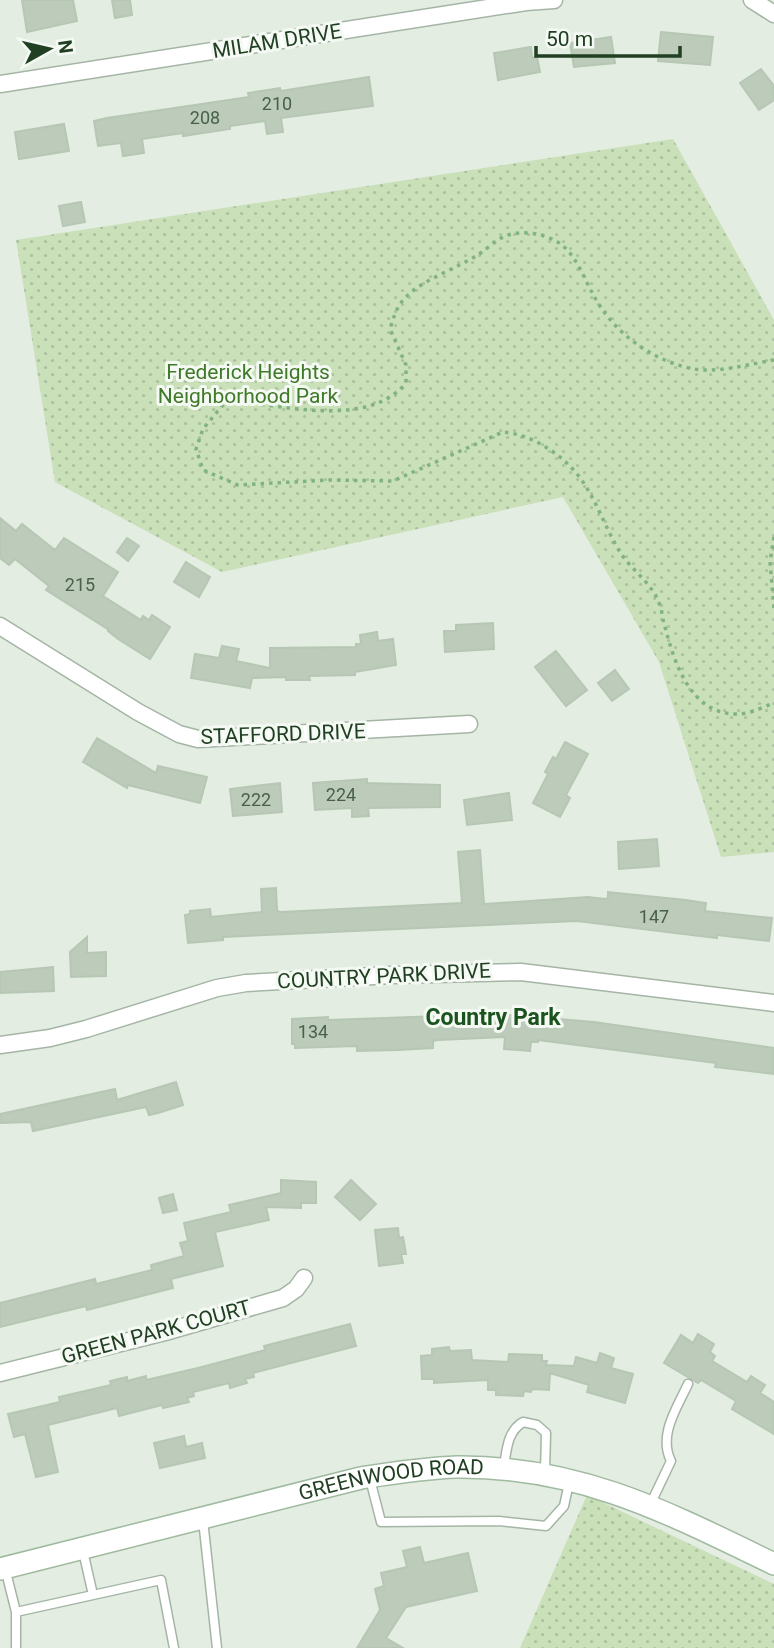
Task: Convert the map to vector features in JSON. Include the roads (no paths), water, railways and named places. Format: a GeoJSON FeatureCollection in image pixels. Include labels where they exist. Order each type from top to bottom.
{"type":"FeatureCollection","features":[{"type":"Feature","properties":{"kind":"main road","name":"GREENWOOD ROAD"},"geometry":{"type":"LineString","coordinates":[[3,1569],[369,1477],[408,1470],[456,1467],[504,1469],[545,1475],[620,1494],[650,1505],[774,1564]]}},
{"type":"Feature","properties":{"kind":"street","name":"MILAM DRIVE"},"geometry":{"type":"LineString","coordinates":[[0,84],[526,2],[554,0]]}},
{"type":"Feature","properties":{"kind":"street"},"geometry":{"type":"LineString","coordinates":[[752,0],[774,14]]}},
{"type":"Feature","properties":{"kind":"street","name":"STAFFORD DRIVE"},"geometry":{"type":"LineString","coordinates":[[0,626],[138,712],[179,734],[198,739],[469,724]]}},
{"type":"Feature","properties":{"kind":"street","name":"COUNTRY PARK DRIVE"},"geometry":{"type":"LineString","coordinates":[[0,1045],[50,1038],[86,1029],[210,990],[246,983],[392,975],[521,972],[774,1003]]}},
{"type":"Feature","properties":{"kind":"street","name":"GREEN PARK COURT"},"geometry":{"type":"LineString","coordinates":[[0,1373],[164,1332],[283,1298],[296,1289],[304,1278]]}},
{"type":"Feature","properties":{"kind":"lane"},"geometry":{"type":"LineString","coordinates":[[650,1505],[671,1461],[665,1449],[666,1434],[688,1384]]}},
{"type":"Feature","properties":{"kind":"lane"},"geometry":{"type":"LineString","coordinates":[[504,1469],[508,1441],[514,1427],[523,1422],[537,1425],[546,1433],[545,1475]]}},
{"type":"Feature","properties":{"kind":"lane"},"geometry":{"type":"LineString","coordinates":[[369,1477],[381,1522],[499,1521],[546,1526],[564,1506],[570,1480]]}},
{"type":"Feature","properties":{"kind":"lane"},"geometry":{"type":"LineString","coordinates":[[203,1517],[217,1648]]}},
{"type":"Feature","properties":{"kind":"lane"},"geometry":{"type":"LineString","coordinates":[[82,1548],[93,1595]]}},
{"type":"Feature","properties":{"kind":"lane"},"geometry":{"type":"LineString","coordinates":[[3,1569],[16,1612],[16,1648]]}},
{"type":"Feature","properties":{"kind":"lane"},"geometry":{"type":"LineString","coordinates":[[16,1612],[161,1580],[174,1648]]}},
{"type":"Feature","properties":{"kind":"district","name":"Country Park"},"geometry":{"type":"Point","coordinates":[493,1017]}},
{"type":"Feature","properties":{"kind":"park label","name":"Frederick Heights Neighborhood Park"},"geometry":{"type":"Point","coordinates":[248,384]}}]}
